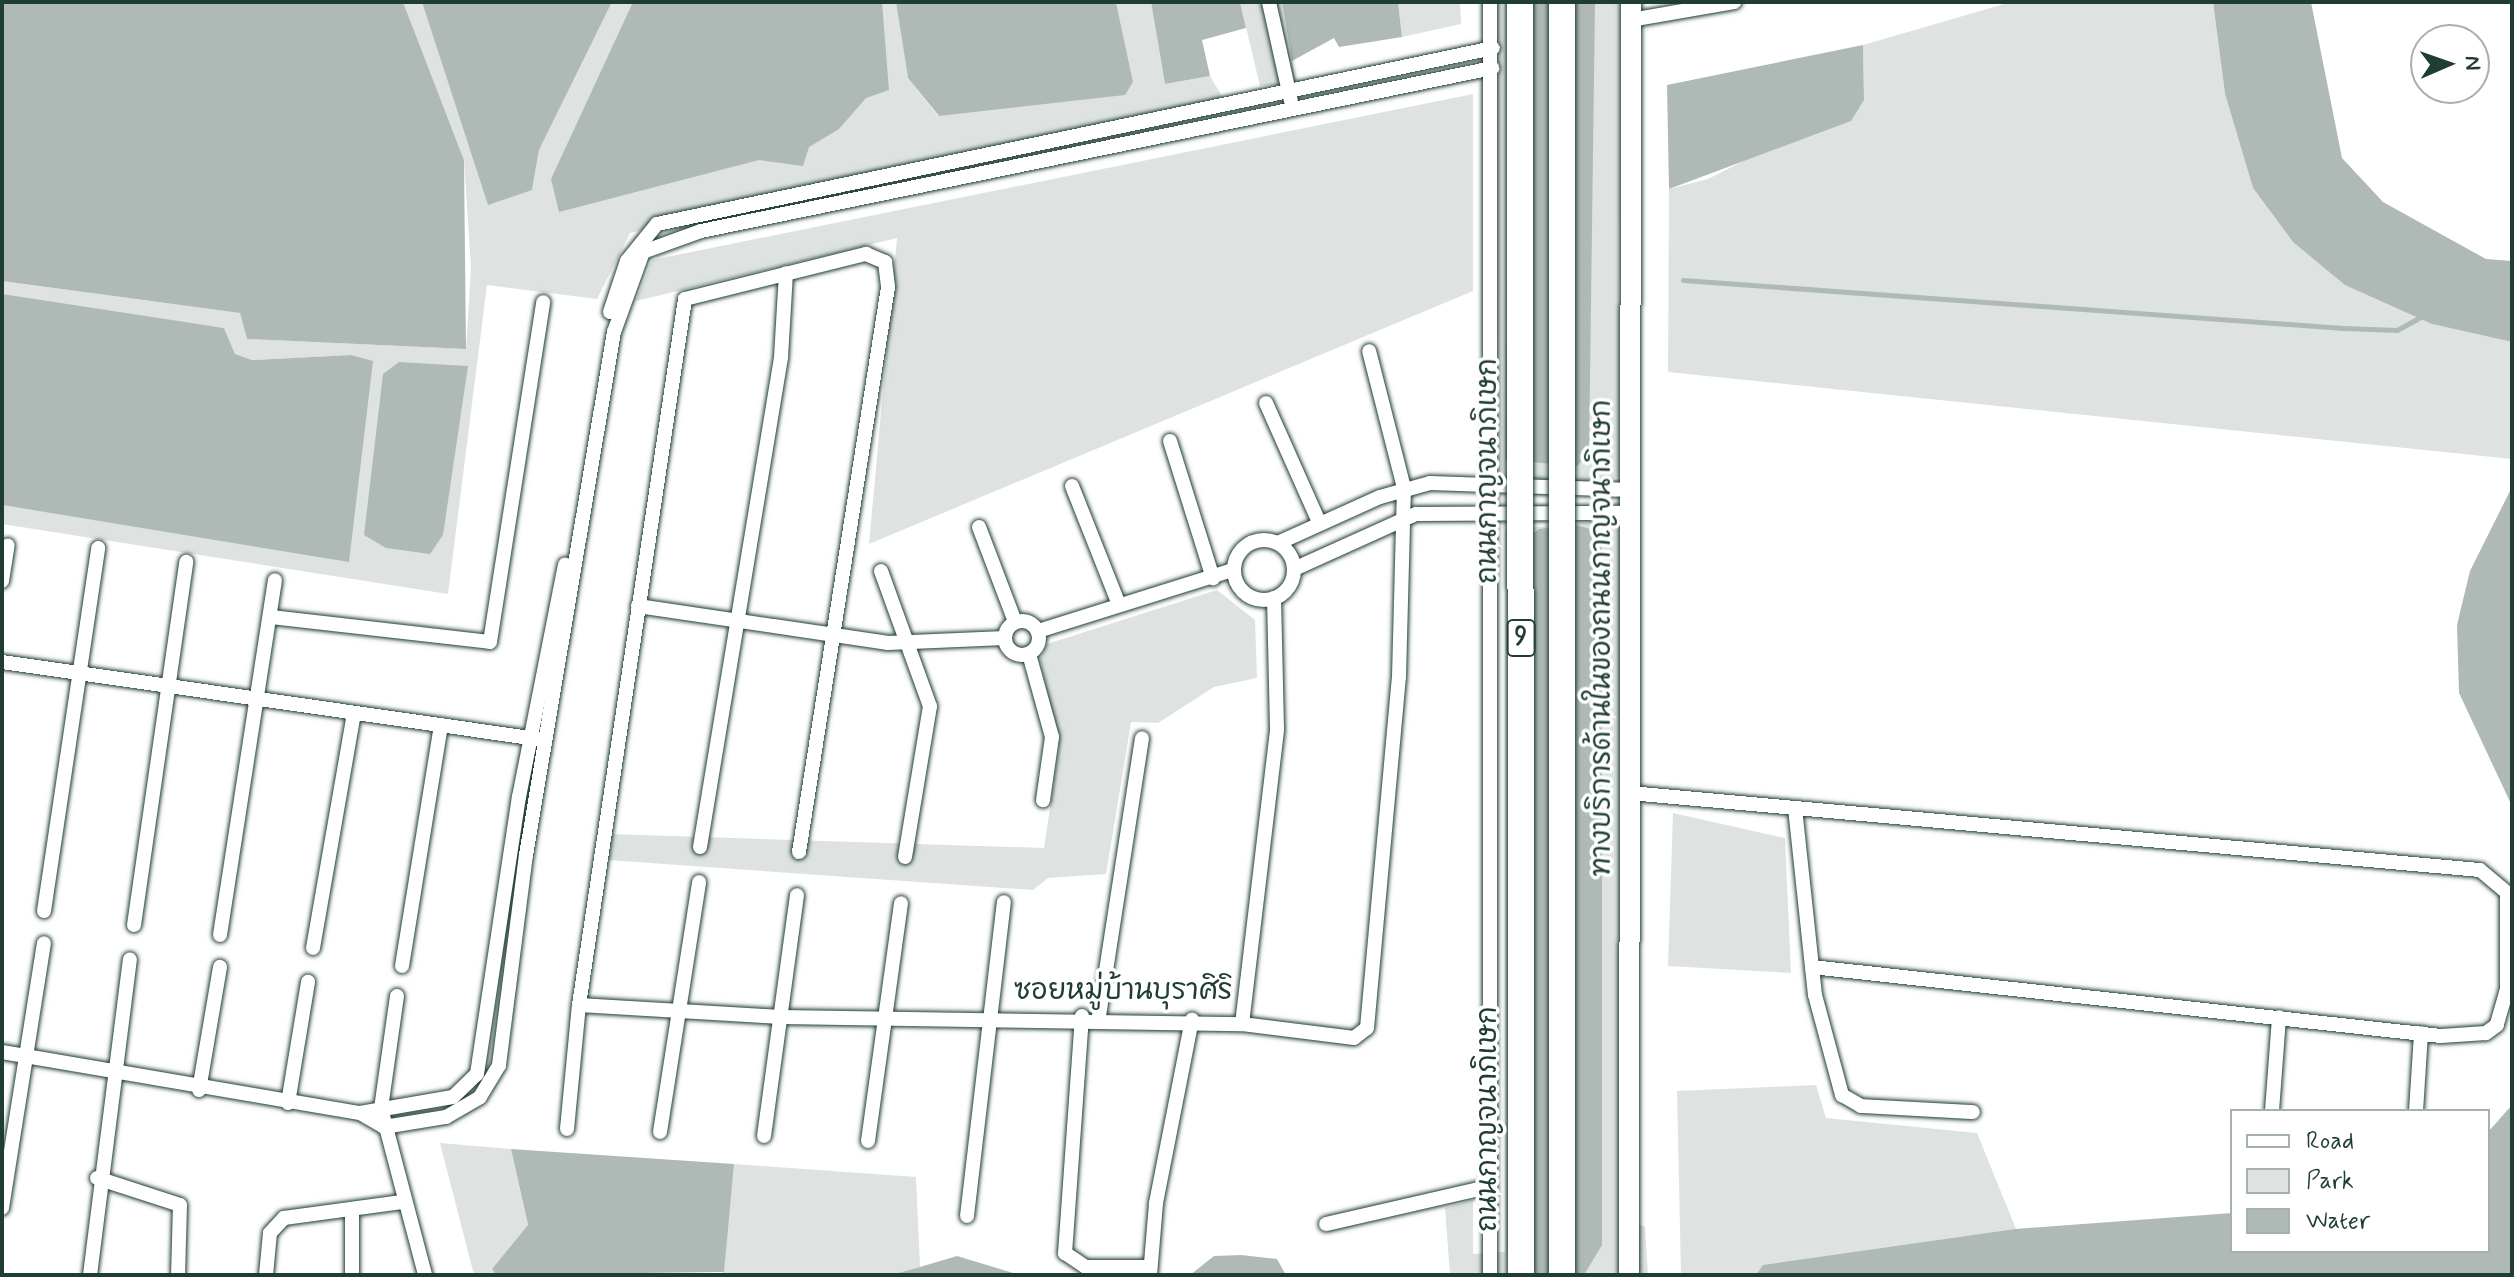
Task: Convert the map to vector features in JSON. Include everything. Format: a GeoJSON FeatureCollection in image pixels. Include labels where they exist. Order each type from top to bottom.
{"type":"FeatureCollection","features":[{"type":"Feature","properties":{"kind":"highway","name":"ถนนกาญจนาภิเษก"},"geometry":{"type":"LineString","coordinates":[[1520,2],[1521,1275]]}},
{"type":"Feature","properties":{"kind":"highway","name":"9"},"geometry":{"type":"LineString","coordinates":[[1562,2],[1562,1275]]}},
{"type":"Feature","properties":{"kind":"main road","name":"ทางบริการด้านในของถนนกาญจนาภิเษก"},"geometry":{"type":"LineString","coordinates":[[1629,1275],[1631,11]]}},
{"type":"Feature","properties":{"kind":"street"},"geometry":{"type":"LineString","coordinates":[[1269,2],[1294,109]]}},
{"type":"Feature","properties":{"kind":"street"},"geometry":{"type":"LineString","coordinates":[[1490,2],[1493,48],[1488,511],[1487,1187],[1490,1275]]}},
{"type":"Feature","properties":{"kind":"street"},"geometry":{"type":"LineString","coordinates":[[1631,11],[1734,2]]}},
{"type":"Feature","properties":{"kind":"street"},"geometry":{"type":"LineString","coordinates":[[360,1113],[384,1127],[463,1109],[480,1097],[499,1058],[538,739],[610,308],[649,230],[1064,138],[1493,48]]}},
{"type":"Feature","properties":{"kind":"street"},"geometry":{"type":"LineString","coordinates":[[2,1052],[115,1068],[199,1090],[360,1113],[453,1097],[471,1082],[483,1054],[498,938],[614,332],[643,252],[701,231],[1492,68]]}},
{"type":"Feature","properties":{"kind":"street"},"geometry":{"type":"LineString","coordinates":[[1064,138],[1068,155]]}},
{"type":"Feature","properties":{"kind":"street"},"geometry":{"type":"LineString","coordinates":[[567,1129],[579,1005],[685,299],[866,254],[889,271],[836,635],[799,852]]}},
{"type":"Feature","properties":{"kind":"street"},"geometry":{"type":"LineString","coordinates":[[700,847],[740,624],[781,357],[786,273]]}},
{"type":"Feature","properties":{"kind":"street"},"geometry":{"type":"LineString","coordinates":[[271,617],[490,642],[543,302]]}},
{"type":"Feature","properties":{"kind":"street"},"geometry":{"type":"LineString","coordinates":[[1242,1024],[1354,1038],[1367,1028],[1399,677],[1404,488],[1369,351]]}},
{"type":"Feature","properties":{"kind":"street"},"geometry":{"type":"LineString","coordinates":[[1266,403],[1319,522]]}},
{"type":"Feature","properties":{"kind":"street"},"geometry":{"type":"LineString","coordinates":[[1170,441],[1213,578]]}},
{"type":"Feature","properties":{"kind":"street"},"geometry":{"type":"LineString","coordinates":[[1072,486],[1119,605]]}},
{"type":"Feature","properties":{"kind":"street"},"geometry":{"type":"LineString","coordinates":[[979,527],[1015,622],[1038,631],[1213,578],[1233,570],[1248,544],[1278,543],[1319,522],[1404,488],[1632,490]]}},
{"type":"Feature","properties":{"kind":"street"},"geometry":{"type":"LineString","coordinates":[[1233,570],[1249,597],[1274,598],[1287,589],[1294,569],[1401,517],[1488,511],[1632,513]]}},
{"type":"Feature","properties":{"kind":"street"},"geometry":{"type":"LineString","coordinates":[[1278,543],[1294,569]]}},
{"type":"Feature","properties":{"kind":"street"},"geometry":{"type":"LineString","coordinates":[[2,581],[8,545]]}},
{"type":"Feature","properties":{"kind":"street"},"geometry":{"type":"LineString","coordinates":[[44,911],[98,548]]}},
{"type":"Feature","properties":{"kind":"street"},"geometry":{"type":"LineString","coordinates":[[134,925],[172,689],[186,562]]}},
{"type":"Feature","properties":{"kind":"street"},"geometry":{"type":"LineString","coordinates":[[881,571],[930,706],[905,857]]}},
{"type":"Feature","properties":{"kind":"street"},"geometry":{"type":"LineString","coordinates":[[220,935],[275,580]]}},
{"type":"Feature","properties":{"kind":"street","name":"ซอยหมู่บ้านบุราศิริ"},"geometry":{"type":"LineString","coordinates":[[579,1005],[673,1013],[781,1017],[1099,1016],[1242,1024],[1277,729],[1274,598]]}},
{"type":"Feature","properties":{"kind":"street"},"geometry":{"type":"LineString","coordinates":[[638,606],[740,624],[908,643],[1005,638]]}},
{"type":"Feature","properties":{"kind":"street"},"geometry":{"type":"LineString","coordinates":[[1005,638],[1015,622]]}},
{"type":"Feature","properties":{"kind":"street"},"geometry":{"type":"LineString","coordinates":[[1038,631],[1029,654],[1052,737],[1043,800]]}},
{"type":"Feature","properties":{"kind":"street"},"geometry":{"type":"LineString","coordinates":[[1005,638],[1016,654],[1029,654]]}},
{"type":"Feature","properties":{"kind":"street"},"geometry":{"type":"LineString","coordinates":[[2,662],[258,703],[538,739]]}},
{"type":"Feature","properties":{"kind":"street"},"geometry":{"type":"LineString","coordinates":[[313,948],[354,714]]}},
{"type":"Feature","properties":{"kind":"street"},"geometry":{"type":"LineString","coordinates":[[402,966],[441,725]]}},
{"type":"Feature","properties":{"kind":"street"},"geometry":{"type":"LineString","coordinates":[[1099,1016],[1142,738]]}},
{"type":"Feature","properties":{"kind":"street"},"geometry":{"type":"LineString","coordinates":[[1630,793],[2480,870],[2507,893],[2504,1008],[2486,1033],[2421,1033],[1812,967]]}},
{"type":"Feature","properties":{"kind":"street"},"geometry":{"type":"LineString","coordinates":[[1795,808],[1812,967],[1842,1095],[1861,1106],[1973,1112]]}},
{"type":"Feature","properties":{"kind":"street"},"geometry":{"type":"LineString","coordinates":[[660,1132],[673,1013],[699,882]]}},
{"type":"Feature","properties":{"kind":"street"},"geometry":{"type":"LineString","coordinates":[[764,1136],[797,895]]}},
{"type":"Feature","properties":{"kind":"street"},"geometry":{"type":"LineString","coordinates":[[967,1216],[1004,902]]}},
{"type":"Feature","properties":{"kind":"street"},"geometry":{"type":"LineString","coordinates":[[868,1141],[901,903]]}},
{"type":"Feature","properties":{"kind":"street"},"geometry":{"type":"LineString","coordinates":[[498,938],[515,940]]}},
{"type":"Feature","properties":{"kind":"street"},"geometry":{"type":"LineString","coordinates":[[2,1208],[44,943]]}},
{"type":"Feature","properties":{"kind":"street"},"geometry":{"type":"LineString","coordinates":[[90,1275],[97,1178],[130,960]]}},
{"type":"Feature","properties":{"kind":"street"},"geometry":{"type":"LineString","coordinates":[[199,1090],[220,967]]}},
{"type":"Feature","properties":{"kind":"street"},"geometry":{"type":"LineString","coordinates":[[288,1103],[308,982]]}},
{"type":"Feature","properties":{"kind":"street"},"geometry":{"type":"LineString","coordinates":[[397,996],[381,1108],[402,1202],[425,1275]]}},
{"type":"Feature","properties":{"kind":"street"},"geometry":{"type":"LineString","coordinates":[[1082,1016],[1065,1253],[1086,1267],[1149,1271],[1192,1019]]}},
{"type":"Feature","properties":{"kind":"street"},"geometry":{"type":"LineString","coordinates":[[2272,1109],[2279,1017]]}},
{"type":"Feature","properties":{"kind":"street"},"geometry":{"type":"LineString","coordinates":[[2416,1109],[2421,1033]]}},
{"type":"Feature","properties":{"kind":"street"},"geometry":{"type":"LineString","coordinates":[[483,1054],[499,1058]]}},
{"type":"Feature","properties":{"kind":"street"},"geometry":{"type":"LineString","coordinates":[[97,1178],[180,1205],[178,1275]]}},
{"type":"Feature","properties":{"kind":"street"},"geometry":{"type":"LineString","coordinates":[[1326,1224],[1487,1187]]}},
{"type":"Feature","properties":{"kind":"street"},"geometry":{"type":"LineString","coordinates":[[266,1275],[274,1224],[402,1202]]}},
{"type":"Feature","properties":{"kind":"street"},"geometry":{"type":"LineString","coordinates":[[352,1212],[352,1275]]}},
{"type":"Feature","properties":{"kind":"green space"},"geometry":{"type":"Polygon","coordinates":[[[403,2],[422,2],[475,146],[477,171],[532,190],[539,150],[612,2],[896,2],[908,78],[938,116],[1133,82],[1116,2],[1151,2],[1165,84],[1210,76],[1223,98],[882,169],[630,233],[597,299],[487,285],[448,594],[2,524],[2,505],[349,561],[351,355],[252,360],[235,354],[224,328],[31,301],[2,294],[2,281],[240,313],[247,339],[466,349],[471,268],[464,160],[403,2]]]}},
{"type":"Feature","properties":{"kind":"green space"},"geometry":{"type":"Polygon","coordinates":[[[1240,2],[1282,2],[1296,84],[1260,86],[1240,2]]]}},
{"type":"Feature","properties":{"kind":"green space"},"geometry":{"type":"Polygon","coordinates":[[[1398,2],[1460,2],[1461,24],[1402,37],[1398,2]]]}},
{"type":"Feature","properties":{"kind":"green space"},"geometry":{"type":"Polygon","coordinates":[[[1497,2],[1620,2],[1619,476],[1604,483],[1499,477],[1497,2]]]}},
{"type":"Feature","properties":{"kind":"green space"},"geometry":{"type":"Polygon","coordinates":[[[2011,2],[2213,2],[2225,94],[2253,188],[2293,242],[2432,324],[2512,342],[2512,459],[1668,372],[1669,189],[1708,179],[1864,100],[1863,45],[2011,2]]]}},
{"type":"Feature","properties":{"kind":"green space"},"geometry":{"type":"Polygon","coordinates":[[[1473,94],[1473,291],[869,544],[897,238],[636,301],[652,260],[1473,94]]]}},
{"type":"Feature","properties":{"kind":"green space"},"geometry":{"type":"Polygon","coordinates":[[[1608,520],[1621,523],[1620,1217],[1645,1227],[1648,1275],[1450,1275],[1445,1208],[1473,1200],[1473,1254],[1505,1252],[1505,530],[1608,520]]]}},
{"type":"Feature","properties":{"kind":"green space"},"geometry":{"type":"Polygon","coordinates":[[[1217,590],[1255,620],[1257,678],[1214,687],[1158,723],[1131,722],[1106,874],[1048,878],[1033,890],[607,860],[610,834],[1044,848],[1059,748],[1040,660],[1047,644],[1217,590]]]}},
{"type":"Feature","properties":{"kind":"green space"},"geometry":{"type":"Polygon","coordinates":[[[1673,813],[1785,838],[1791,973],[1668,966],[1673,813]]]}},
{"type":"Feature","properties":{"kind":"green space"},"geometry":{"type":"Polygon","coordinates":[[[1816,1085],[1826,1118],[1977,1133],[2016,1229],[1764,1265],[1756,1275],[1681,1275],[1677,1091],[1816,1085]]]}},
{"type":"Feature","properties":{"kind":"green space"},"geometry":{"type":"Polygon","coordinates":[[[440,1143],[511,1149],[528,1226],[492,1269],[496,1275],[474,1275],[440,1143]]]}},
{"type":"Feature","properties":{"kind":"green space"},"geometry":{"type":"Polygon","coordinates":[[[734,1164],[916,1177],[920,1267],[891,1275],[722,1275],[734,1164]]]}},
{"type":"Feature","properties":{"kind":"water"},"geometry":{"type":"Polygon","coordinates":[[[2,2],[403,2],[464,160],[466,349],[247,339],[240,313],[2,281],[2,2]]]}},
{"type":"Feature","properties":{"kind":"water"},"geometry":{"type":"Polygon","coordinates":[[[422,2],[612,2],[539,150],[532,190],[488,205],[422,2]]]}},
{"type":"Feature","properties":{"kind":"water"},"geometry":{"type":"Polygon","coordinates":[[[633,2],[882,2],[889,90],[866,98],[839,129],[809,147],[803,166],[759,160],[559,212],[551,179],[633,2]]]}},
{"type":"Feature","properties":{"kind":"water"},"geometry":{"type":"Polygon","coordinates":[[[896,2],[1116,2],[1133,82],[1125,95],[939,116],[908,78],[896,2]]]}},
{"type":"Feature","properties":{"kind":"water"},"geometry":{"type":"Polygon","coordinates":[[[1151,2],[1240,2],[1246,28],[1202,40],[1210,76],[1165,84],[1151,2]]]}},
{"type":"Feature","properties":{"kind":"water"},"geometry":{"type":"Polygon","coordinates":[[[1282,2],[1398,2],[1402,37],[1339,47],[1334,38],[1292,61],[1282,2]]]}},
{"type":"Feature","properties":{"kind":"water"},"geometry":{"type":"Polygon","coordinates":[[[1510,2],[1595,2],[1589,454],[1577,466],[1505,460],[1510,2]]]}},
{"type":"Feature","properties":{"kind":"water"},"geometry":{"type":"Polygon","coordinates":[[[2213,2],[2311,2],[2342,158],[2383,202],[2486,259],[2512,261],[2512,342],[2432,324],[2345,285],[2293,242],[2253,188],[2225,94],[2213,2]]]}},
{"type":"Feature","properties":{"kind":"water"},"geometry":{"type":"Polygon","coordinates":[[[1863,45],[1864,100],[1851,121],[1669,189],[1667,85],[1863,45]]]}},
{"type":"Feature","properties":{"kind":"water"},"geometry":{"type":"Polygon","coordinates":[[[2,294],[224,328],[235,354],[252,360],[351,355],[373,361],[349,562],[2,505],[2,294]]]}},
{"type":"Feature","properties":{"kind":"water"},"geometry":{"type":"Polygon","coordinates":[[[399,362],[468,366],[443,535],[430,554],[386,548],[364,535],[383,374],[399,362]]]}},
{"type":"Feature","properties":{"kind":"water"},"geometry":{"type":"Polygon","coordinates":[[[2512,487],[2512,806],[2459,693],[2457,625],[2470,571],[2512,487]]]}},
{"type":"Feature","properties":{"kind":"water"},"geometry":{"type":"Polygon","coordinates":[[[1576,525],[1594,530],[1602,549],[1602,1245],[1584,1275],[1510,1275],[1511,551],[1539,529],[1576,525]]]}},
{"type":"Feature","properties":{"kind":"water"},"geometry":{"type":"Polygon","coordinates":[[[2512,1105],[2512,1275],[1756,1275],[1763,1265],[2015,1229],[2230,1213],[2230,1253],[2490,1253],[2490,1130],[2512,1105]]]}},
{"type":"Feature","properties":{"kind":"water"},"geometry":{"type":"Polygon","coordinates":[[[511,1149],[734,1164],[724,1272],[496,1275],[492,1269],[528,1225],[511,1149]]]}},
{"type":"Feature","properties":{"kind":"water"},"geometry":{"type":"Polygon","coordinates":[[[957,1256],[1020,1275],[891,1275],[920,1267],[957,1256]]]}},
{"type":"Feature","properties":{"kind":"water"},"geometry":{"type":"Polygon","coordinates":[[[1214,1256],[1277,1259],[1286,1275],[1190,1275],[1214,1256]]]}},
{"type":"Feature","properties":{"kind":"waterway"},"geometry":{"type":"LineString","coordinates":[[1683,280],[2343,328],[2397,330],[2424,315]]}}]}
